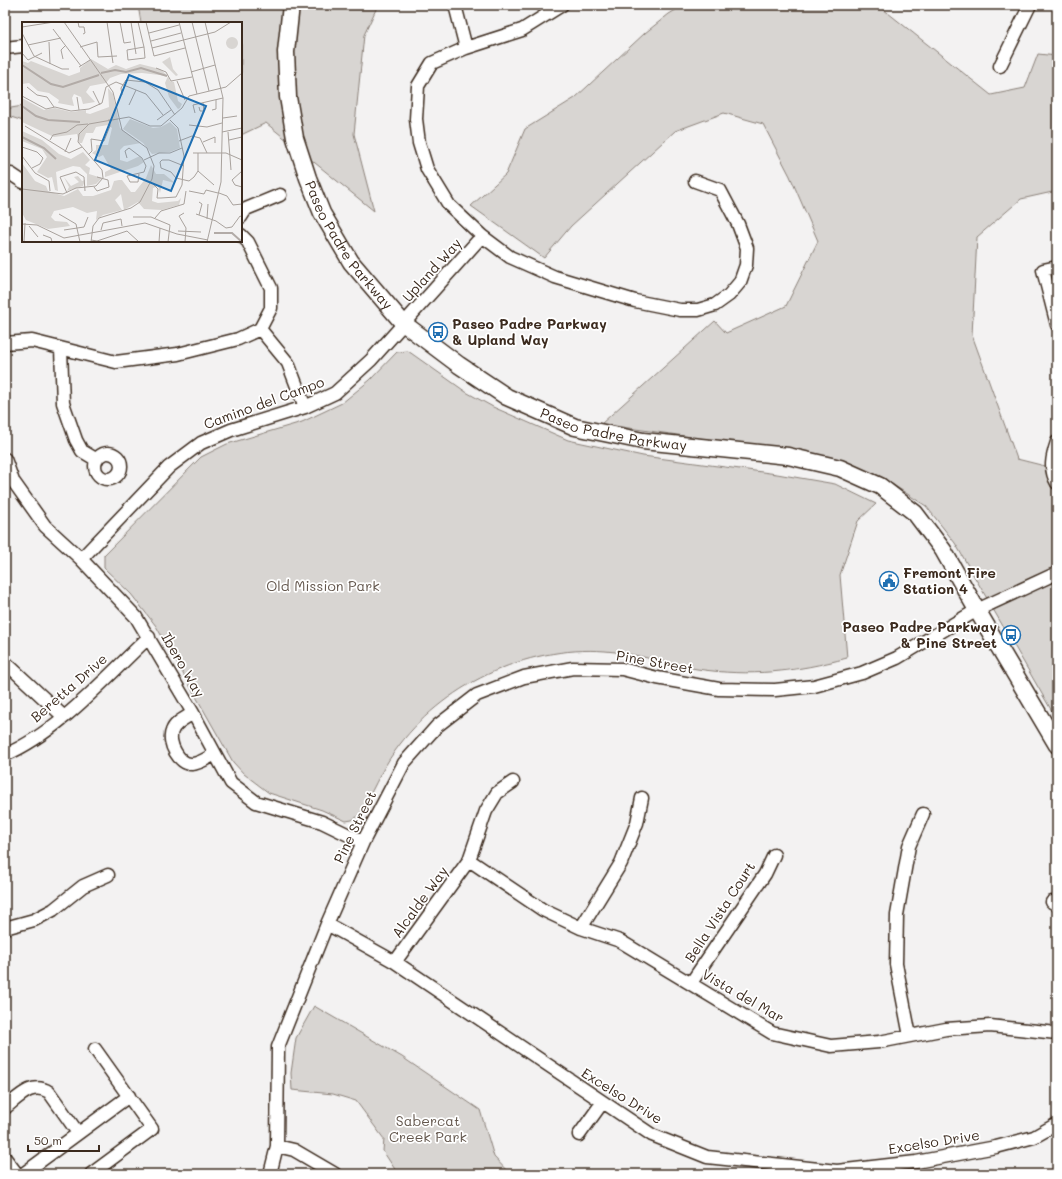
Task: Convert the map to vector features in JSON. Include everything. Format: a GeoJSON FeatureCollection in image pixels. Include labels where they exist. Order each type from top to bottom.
{"type":"FeatureCollection","features":[{"type":"Feature","properties":{"kind":"main road","name":"Paseo Padre Parkway"},"geometry":{"type":"LineString","coordinates":[[291,5],[286,52],[288,97],[295,138],[308,178],[322,213],[351,262],[403,323],[459,365],[507,397],[575,426],[643,441],[788,456],[840,468],[880,486],[915,513],[943,550],[1057,745]]}},
{"type":"Feature","properties":{"kind":"street"},"geometry":{"type":"LineString","coordinates":[[455,5],[466,48]]}},
{"type":"Feature","properties":{"kind":"street"},"geometry":{"type":"LineString","coordinates":[[562,5],[522,30],[466,48],[432,63],[418,86],[416,118],[421,150],[427,169],[438,190],[450,205],[482,236],[510,257],[555,277],[635,301],[680,310],[703,308],[715,305],[729,295],[740,282],[746,265],[747,248],[738,224],[720,190],[695,181]]}},
{"type":"Feature","properties":{"kind":"street"},"geometry":{"type":"LineString","coordinates":[[1000,66],[1030,5]]}},
{"type":"Feature","properties":{"kind":"street"},"geometry":{"type":"LineString","coordinates":[[5,48],[22,46]]}},
{"type":"Feature","properties":{"kind":"street"},"geometry":{"type":"LineString","coordinates":[[5,175],[11,174],[22,181]]}},
{"type":"Feature","properties":{"kind":"street"},"geometry":{"type":"LineString","coordinates":[[242,215],[246,209],[280,195]]}},
{"type":"Feature","properties":{"kind":"street"},"geometry":{"type":"LineString","coordinates":[[5,343],[32,341],[116,362],[178,354],[238,339],[260,329],[271,308],[271,288],[248,242],[242,236]]}},
{"type":"Feature","properties":{"kind":"street","name":"Upland Way"},"geometry":{"type":"LineString","coordinates":[[403,323],[482,236]]}},
{"type":"Feature","properties":{"kind":"street"},"geometry":{"type":"LineString","coordinates":[[1057,267],[1043,270],[1057,325]]}},
{"type":"Feature","properties":{"kind":"street","name":"Camino del Campo"},"geometry":{"type":"LineString","coordinates":[[81,559],[169,467],[201,443],[231,430],[305,407],[335,393],[371,360],[403,323]]}},
{"type":"Feature","properties":{"kind":"street"},"geometry":{"type":"LineString","coordinates":[[260,329],[288,363],[305,407]]}},
{"type":"Feature","properties":{"kind":"street"},"geometry":{"type":"LineString","coordinates":[[61,349],[63,403],[76,440],[82,451],[97,460]]}},
{"type":"Feature","properties":{"kind":"street"},"geometry":{"type":"LineString","coordinates":[[1057,442],[1052,458],[1052,474],[1057,483]]}},
{"type":"Feature","properties":{"kind":"street","name":"Ibero Way"},"geometry":{"type":"LineString","coordinates":[[5,459],[13,481],[45,526],[81,559],[136,617],[193,713],[231,783],[256,802],[322,822],[363,842]]}},
{"type":"Feature","properties":{"kind":"street","name":"Pine Street"},"geometry":{"type":"LineString","coordinates":[[270,1174],[277,1146],[278,1047],[327,924],[363,842],[404,763],[436,726],[477,695],[517,679],[573,668],[622,669],[657,678],[719,688],[775,690],[814,686],[862,673],[897,658],[977,610],[1057,573]]}},
{"type":"Feature","properties":{"kind":"street","name":"Beretta Drive"},"geometry":{"type":"LineString","coordinates":[[5,755],[21,748],[64,717],[149,637]]}},
{"type":"Feature","properties":{"kind":"street"},"geometry":{"type":"LineString","coordinates":[[5,662],[64,717]]}},
{"type":"Feature","properties":{"kind":"street"},"geometry":{"type":"LineString","coordinates":[[193,713],[176,724],[172,729],[171,740],[178,757],[183,762],[192,764],[215,754]]}},
{"type":"Feature","properties":{"kind":"street","name":"Alcalde Way"},"geometry":{"type":"LineString","coordinates":[[395,962],[469,860],[486,811],[497,793],[513,782]]}},
{"type":"Feature","properties":{"kind":"street"},"geometry":{"type":"LineString","coordinates":[[581,928],[621,862],[637,823],[642,798]]}},
{"type":"Feature","properties":{"kind":"street"},"geometry":{"type":"LineString","coordinates":[[910,1036],[896,964],[897,914],[909,846],[923,814]]}},
{"type":"Feature","properties":{"kind":"street","name":"Bella Vista Court"},"geometry":{"type":"LineString","coordinates":[[691,984],[764,874],[774,855]]}},
{"type":"Feature","properties":{"kind":"street","name":"Vista del Mar"},"geometry":{"type":"LineString","coordinates":[[469,860],[543,910],[581,928],[620,941],[772,1033],[831,1046],[879,1042],[946,1029],[990,1026],[1057,1033]]}},
{"type":"Feature","properties":{"kind":"street"},"geometry":{"type":"LineString","coordinates":[[5,928],[53,910],[83,886],[108,875]]}},
{"type":"Feature","properties":{"kind":"street","name":"Excelso Drive"},"geometry":{"type":"LineString","coordinates":[[327,924],[395,962],[602,1103],[652,1135],[707,1157],[837,1171],[916,1162],[996,1147],[1034,1137],[1057,1124]]}},
{"type":"Feature","properties":{"kind":"street"},"geometry":{"type":"LineString","coordinates":[[92,1174],[152,1129],[95,1049]]}},
{"type":"Feature","properties":{"kind":"street"},"geometry":{"type":"LineString","coordinates":[[5,1108],[31,1088],[42,1088],[49,1092],[78,1133]]}},
{"type":"Feature","properties":{"kind":"street"},"geometry":{"type":"LineString","coordinates":[[23,1174],[129,1096]]}},
{"type":"Feature","properties":{"kind":"street"},"geometry":{"type":"LineString","coordinates":[[579,1135],[602,1103]]}},
{"type":"Feature","properties":{"kind":"street"},"geometry":{"type":"LineString","coordinates":[[277,1146],[294,1150],[335,1174]]}},
{"type":"Feature","properties":{"kind":"street"},"geometry":{"type":"LineString","coordinates":[[5,1158],[17,1174]]}},
{"type":"Feature","properties":{"kind":"green space"},"geometry":{"type":"Polygon","coordinates":[[[138,5],[378,5],[364,35],[354,134],[374,211],[266,123],[242,135],[242,22],[141,22],[138,5]]]}},
{"type":"Feature","properties":{"kind":"green space"},"geometry":{"type":"Polygon","coordinates":[[[684,5],[878,5],[991,95],[1025,88],[1038,54],[1057,56],[1057,191],[1021,199],[977,237],[972,335],[1017,459],[1057,469],[1057,720],[955,543],[926,506],[881,477],[842,461],[810,454],[601,424],[715,321],[726,333],[786,306],[818,241],[790,176],[763,124],[724,113],[675,131],[571,226],[544,258],[471,206],[506,174],[525,129],[575,98],[645,33],[669,14],[684,5]]]}},
{"type":"Feature","properties":{"kind":"green space"},"geometry":{"type":"Polygon","coordinates":[[[22,106],[22,121],[5,115],[5,109],[22,106]]]}},
{"type":"Feature","properties":{"kind":"green space","name":"Old Mission Park"},"geometry":{"type":"Polygon","coordinates":[[[408,351],[466,392],[493,407],[568,440],[643,456],[777,474],[835,484],[876,504],[858,521],[840,575],[847,658],[791,670],[736,673],[685,667],[617,652],[575,651],[545,655],[516,663],[488,674],[461,689],[436,707],[414,728],[395,751],[381,774],[360,815],[352,820],[346,821],[322,810],[269,793],[244,774],[233,762],[156,626],[131,594],[104,568],[104,555],[201,457],[227,444],[302,422],[342,403],[370,380],[397,352],[408,351]]]}},
{"type":"Feature","properties":{"kind":"green space","name":"Sabercat Creek Park"},"geometry":{"type":"Polygon","coordinates":[[[314,1006],[402,1057],[480,1110],[494,1157],[510,1174],[398,1174],[383,1151],[384,1139],[356,1101],[333,1094],[292,1090],[291,1073],[296,1038],[314,1006]]]}},
{"type":"Feature","properties":{"kind":"place","name":"Paseo Padre Parkway & Upland Way"},"geometry":{"type":"Point","coordinates":[438,332]}},
{"type":"Feature","properties":{"kind":"place","name":"Fremont Fire Station 4"},"geometry":{"type":"Point","coordinates":[889,581]}},
{"type":"Feature","properties":{"kind":"place","name":"Paseo Padre Parkway & Pine Street"},"geometry":{"type":"Point","coordinates":[1011,635]}}]}
